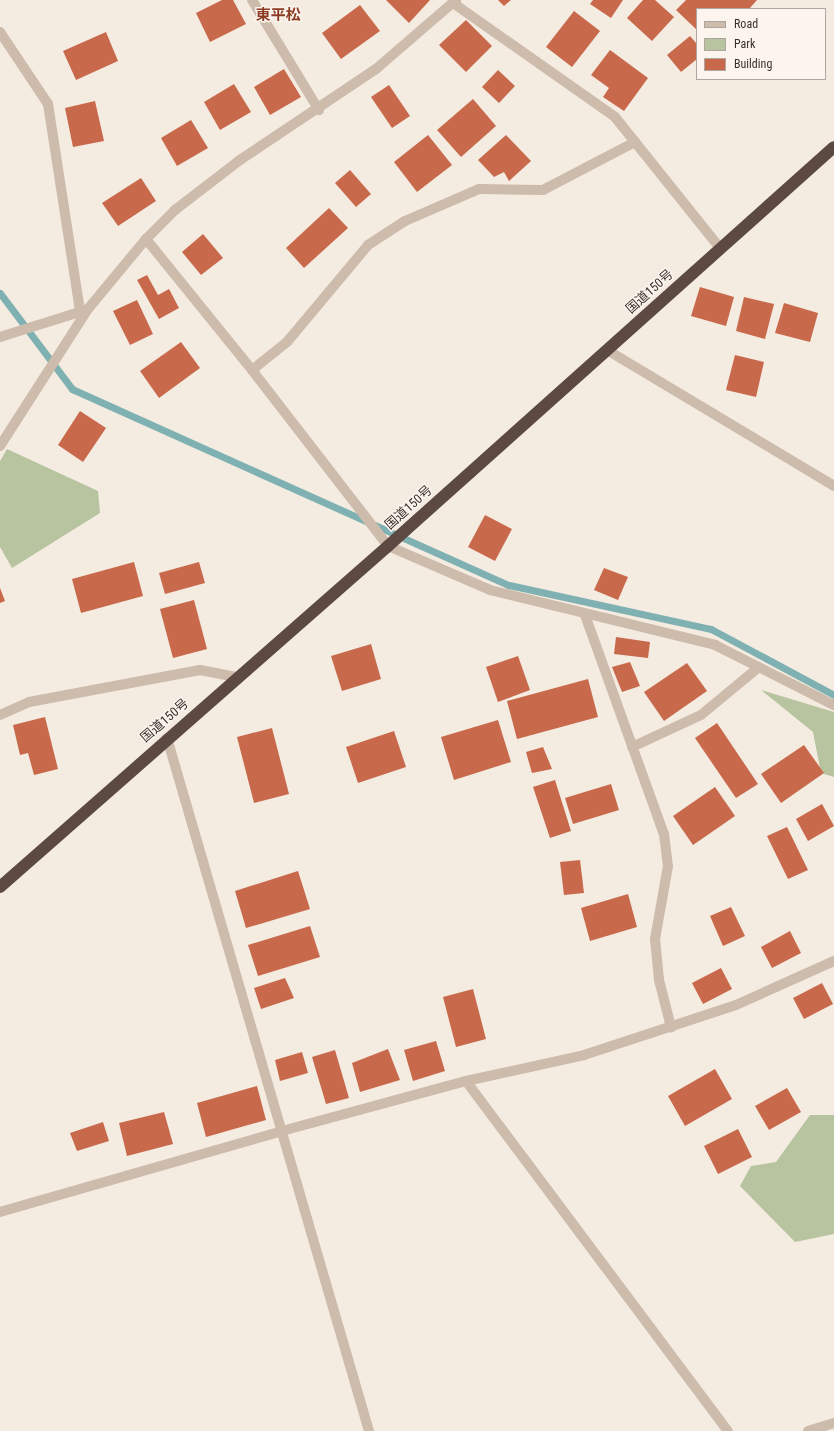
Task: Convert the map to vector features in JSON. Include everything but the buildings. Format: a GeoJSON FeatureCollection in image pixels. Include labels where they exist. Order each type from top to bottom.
{"type":"FeatureCollection","features":[{"type":"Feature","properties":{"kind":"highway","name":"国道150号"},"geometry":{"type":"LineString","coordinates":[[0,887],[167,738],[388,546],[834,147]]}},
{"type":"Feature","properties":{"kind":"street"},"geometry":{"type":"LineString","coordinates":[[252,0],[319,110]]}},
{"type":"Feature","properties":{"kind":"street"},"geometry":{"type":"LineString","coordinates":[[0,446],[84,310],[146,239],[207,184],[319,110],[376,69],[454,2],[615,117],[720,248]]}},
{"type":"Feature","properties":{"kind":"street"},"geometry":{"type":"LineString","coordinates":[[0,32],[48,104],[84,310]]}},
{"type":"Feature","properties":{"kind":"street"},"geometry":{"type":"LineString","coordinates":[[252,370],[287,342],[368,245],[405,221],[479,189],[543,190],[635,142]]}},
{"type":"Feature","properties":{"kind":"street"},"geometry":{"type":"LineString","coordinates":[[146,239],[252,370],[388,546],[490,590],[585,615],[715,645],[834,705]]}},
{"type":"Feature","properties":{"kind":"street"},"geometry":{"type":"LineString","coordinates":[[0,337],[84,310]]}},
{"type":"Feature","properties":{"kind":"street"},"geometry":{"type":"LineString","coordinates":[[607,350],[834,486]]}},
{"type":"Feature","properties":{"kind":"street"},"geometry":{"type":"LineString","coordinates":[[585,615],[664,834],[668,866],[655,939],[659,980],[671,1027]]}},
{"type":"Feature","properties":{"kind":"street"},"geometry":{"type":"LineString","coordinates":[[632,747],[701,715],[759,667]]}},
{"type":"Feature","properties":{"kind":"street"},"geometry":{"type":"LineString","coordinates":[[0,715],[30,702],[200,670],[237,677]]}},
{"type":"Feature","properties":{"kind":"street"},"geometry":{"type":"LineString","coordinates":[[167,738],[282,1130],[368,1431]]}},
{"type":"Feature","properties":{"kind":"street"},"geometry":{"type":"LineString","coordinates":[[0,1212],[282,1130],[466,1082],[584,1055],[736,1005],[834,961]]}},
{"type":"Feature","properties":{"kind":"street"},"geometry":{"type":"LineString","coordinates":[[466,1082],[728,1431]]}},
{"type":"Feature","properties":{"kind":"street"},"geometry":{"type":"LineString","coordinates":[[808,1431],[834,1424]]}},
{"type":"Feature","properties":{"kind":"green space"},"geometry":{"type":"Polygon","coordinates":[[[7,449],[98,491],[100,513],[12,568],[0,547],[0,461],[7,449]]]}},
{"type":"Feature","properties":{"kind":"green space"},"geometry":{"type":"Polygon","coordinates":[[[761,690],[834,712],[834,777],[821,773],[813,732],[761,690]]]}},
{"type":"Feature","properties":{"kind":"green space"},"geometry":{"type":"Polygon","coordinates":[[[810,1115],[834,1115],[834,1234],[795,1242],[740,1186],[751,1166],[776,1162],[810,1115]]]}},
{"type":"Feature","properties":{"kind":"waterway"},"geometry":{"type":"LineString","coordinates":[[0,293],[72,389],[509,585],[711,629],[834,695]]}},
{"type":"Feature","properties":{"kind":"district","name":"東平松"},"geometry":{"type":"Point","coordinates":[278,16]}}]}
